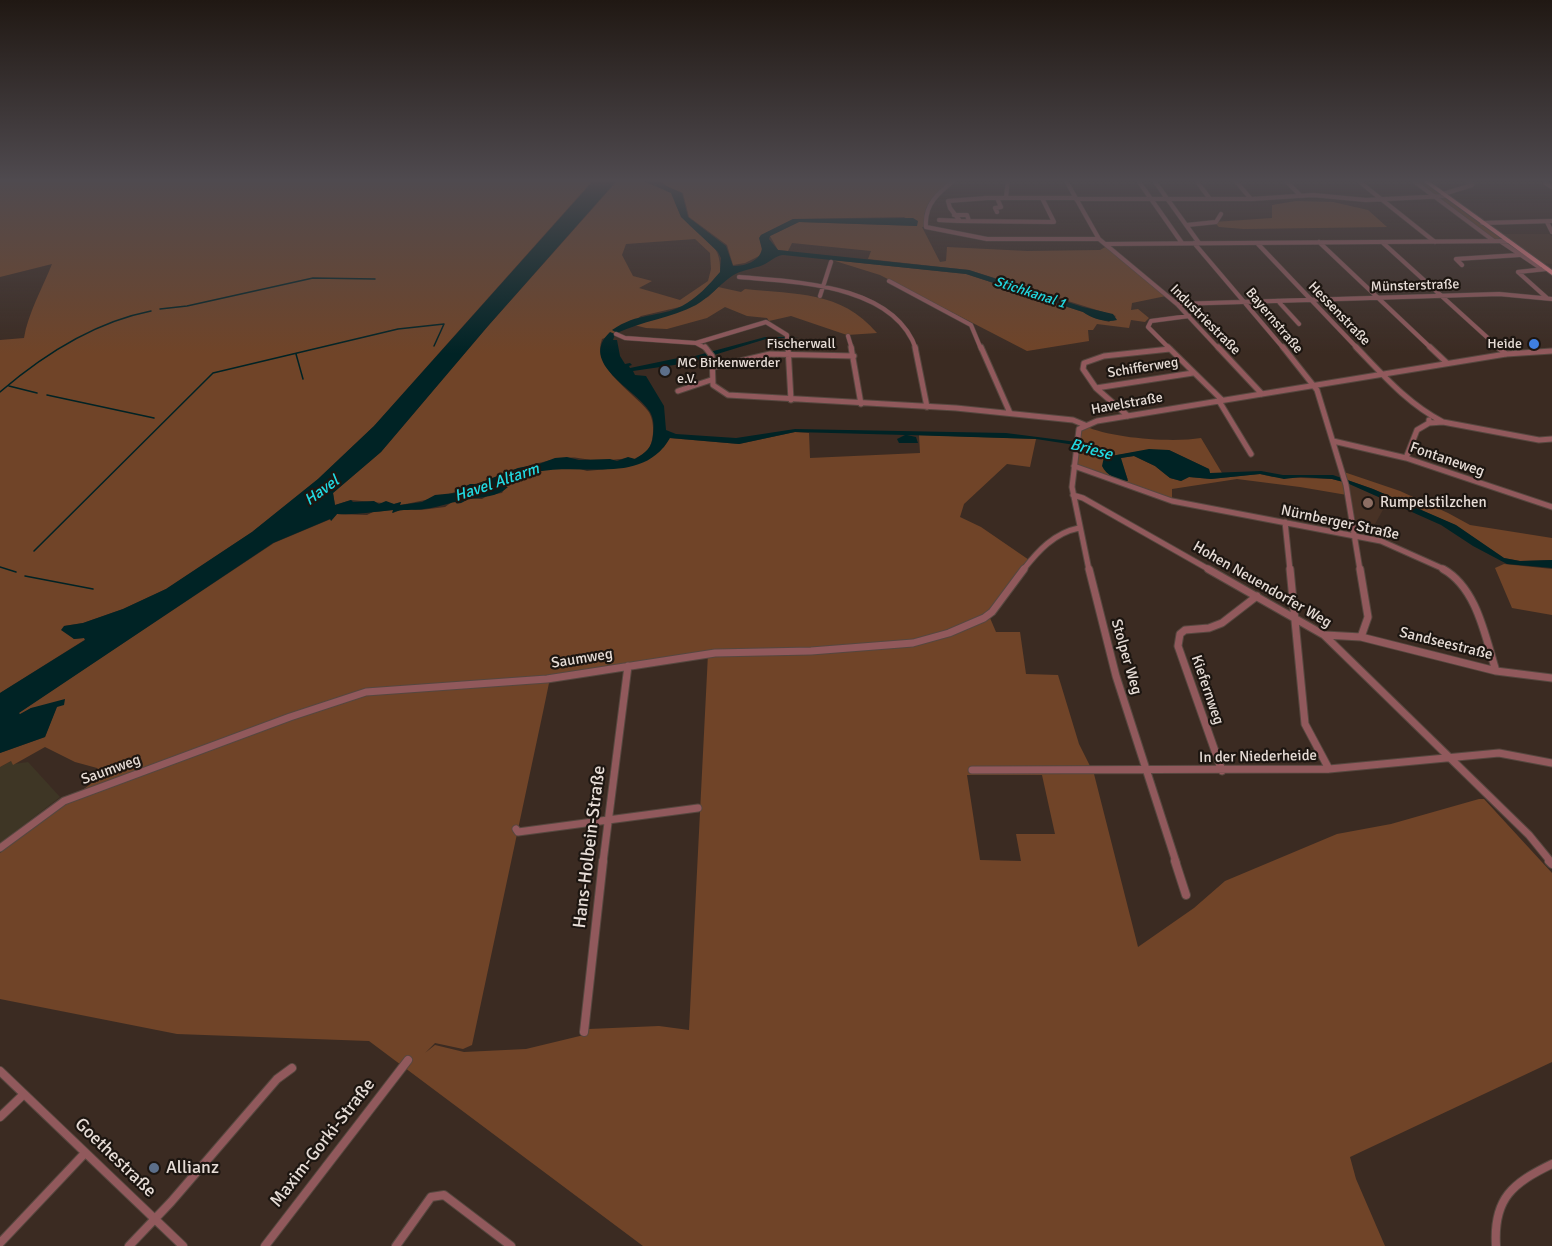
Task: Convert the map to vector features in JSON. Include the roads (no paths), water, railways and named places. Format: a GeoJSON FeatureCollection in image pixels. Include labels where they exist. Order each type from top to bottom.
{"type":"FeatureCollection","features":[{"type":"Feature","properties":{"kind":"main road"},"geometry":{"type":"LineString","coordinates":[[1502,237],[1549,271]]}},
{"type":"Feature","properties":{"kind":"street"},"geometry":{"type":"LineString","coordinates":[[982,237],[1100,239]]}},
{"type":"Feature","properties":{"kind":"street"},"geometry":{"type":"LineString","coordinates":[[1178,237],[1182,243]]}},
{"type":"Feature","properties":{"kind":"street","name":"Bayernstraße"},"geometry":{"type":"LineString","coordinates":[[1194,237],[1315,385]]}},
{"type":"Feature","properties":{"kind":"street"},"geometry":{"type":"LineString","coordinates":[[1429,237],[1435,242]]}},
{"type":"Feature","properties":{"kind":"street"},"geometry":{"type":"LineString","coordinates":[[1491,237],[1549,271]]}},
{"type":"Feature","properties":{"kind":"street","name":"Industriestraße"},"geometry":{"type":"LineString","coordinates":[[1100,239],[1177,304],[1262,394]]}},
{"type":"Feature","properties":{"kind":"street"},"geometry":{"type":"LineString","coordinates":[[1106,244],[1508,241]]}},
{"type":"Feature","properties":{"kind":"street"},"geometry":{"type":"LineString","coordinates":[[1318,242],[1448,363]]}},
{"type":"Feature","properties":{"kind":"street"},"geometry":{"type":"LineString","coordinates":[[1382,242],[1506,354]]}},
{"type":"Feature","properties":{"kind":"street","name":"Hessenstraße"},"geometry":{"type":"LineString","coordinates":[[1257,243],[1402,394],[1429,415],[1443,422]]}},
{"type":"Feature","properties":{"kind":"street"},"geometry":{"type":"LineString","coordinates":[[1462,265],[1456,259],[1519,255]]}},
{"type":"Feature","properties":{"kind":"street"},"geometry":{"type":"LineString","coordinates":[[820,296],[831,262]]}},
{"type":"Feature","properties":{"kind":"street"},"geometry":{"type":"LineString","coordinates":[[1549,271],[1518,272],[1551,300]]}},
{"type":"Feature","properties":{"kind":"street"},"geometry":{"type":"LineString","coordinates":[[739,277],[823,285],[864,297],[880,307],[908,331],[927,407]]}},
{"type":"Feature","properties":{"kind":"street"},"geometry":{"type":"LineString","coordinates":[[888,281],[971,325],[1010,413]]}},
{"type":"Feature","properties":{"kind":"street","name":"Münsterstraße"},"geometry":{"type":"LineString","coordinates":[[1177,304],[1499,294],[1551,300]]}},
{"type":"Feature","properties":{"kind":"street"},"geometry":{"type":"LineString","coordinates":[[1278,301],[1299,324]]}},
{"type":"Feature","properties":{"kind":"street"},"geometry":{"type":"LineString","coordinates":[[1189,316],[1155,319],[1149,323],[1150,329],[1220,401],[1251,454]]}},
{"type":"Feature","properties":{"kind":"street"},"geometry":{"type":"LineString","coordinates":[[616,334],[630,338],[696,343],[768,322],[784,332],[787,338],[791,400]]}},
{"type":"Feature","properties":{"kind":"street"},"geometry":{"type":"LineString","coordinates":[[848,336],[854,356],[861,404]]}},
{"type":"Feature","properties":{"kind":"street"},"geometry":{"type":"LineString","coordinates":[[678,391],[711,380],[714,367],[711,353],[696,343]]}},
{"type":"Feature","properties":{"kind":"street"},"geometry":{"type":"LineString","coordinates":[[1128,416],[1096,388],[1083,369],[1087,361],[1104,356],[1170,349]]}},
{"type":"Feature","properties":{"kind":"street","name":"Havelstraße"},"geometry":{"type":"LineString","coordinates":[[711,380],[716,389],[728,396],[1010,413],[1073,420],[1085,425],[1382,373],[1506,354],[1552,351]]}},
{"type":"Feature","properties":{"kind":"street","name":"Fischerwall"},"geometry":{"type":"LineString","coordinates":[[714,367],[758,356],[788,353],[854,356]]}},
{"type":"Feature","properties":{"kind":"street","name":"Schifferweg"},"geometry":{"type":"LineString","coordinates":[[1096,388],[1193,373]]}},
{"type":"Feature","properties":{"kind":"street"},"geometry":{"type":"LineString","coordinates":[[1315,385],[1346,485],[1368,617],[1361,637]]}},
{"type":"Feature","properties":{"kind":"street"},"geometry":{"type":"LineString","coordinates":[[1429,415],[1429,423]]}},
{"type":"Feature","properties":{"kind":"street"},"geometry":{"type":"LineString","coordinates":[[1406,458],[1417,430],[1429,423],[1443,422],[1539,440],[1552,439]]}},
{"type":"Feature","properties":{"kind":"street","name":"Stolper Weg"},"geometry":{"type":"LineString","coordinates":[[1085,425],[1078,431],[1072,495],[1079,528],[1099,614],[1186,895]]}},
{"type":"Feature","properties":{"kind":"street","name":"Fontaneweg"},"geometry":{"type":"LineString","coordinates":[[1333,441],[1406,458],[1552,507]]}},
{"type":"Feature","properties":{"kind":"street","name":"Nürnberger Straße"},"geometry":{"type":"LineString","coordinates":[[1074,466],[1181,503],[1380,541],[1406,550],[1452,574],[1474,603],[1496,670]]}},
{"type":"Feature","properties":{"kind":"street","name":"Hohen Neuendorfer Weg"},"geometry":{"type":"LineString","coordinates":[[1072,495],[1083,498],[1324,635],[1529,835],[1552,864]]}},
{"type":"Feature","properties":{"kind":"street"},"geometry":{"type":"LineString","coordinates":[[1285,522],[1305,724],[1329,769]]}},
{"type":"Feature","properties":{"kind":"street","name":"Saumweg"},"geometry":{"type":"LineString","coordinates":[[0,848],[64,801],[291,717],[366,692],[544,679],[715,653],[811,651],[913,643],[949,633],[976,622],[992,612],[1049,542],[1069,529],[1079,528]]}},
{"type":"Feature","properties":{"kind":"street","name":"Kiefernweg"},"geometry":{"type":"LineString","coordinates":[[1221,771],[1178,646],[1178,640],[1182,631],[1186,629],[1205,628],[1225,622],[1257,596]]}},
{"type":"Feature","properties":{"kind":"street","name":"Sandseestraße"},"geometry":{"type":"LineString","coordinates":[[1324,635],[1361,637],[1496,670],[1552,678]]}},
{"type":"Feature","properties":{"kind":"street","name":"Hans-Holbein-Straße"},"geometry":{"type":"LineString","coordinates":[[584,1032],[628,666]]}},
{"type":"Feature","properties":{"kind":"street","name":"In der Niederheide"},"geometry":{"type":"LineString","coordinates":[[972,770],[1329,769],[1499,753],[1552,763]]}},
{"type":"Feature","properties":{"kind":"street"},"geometry":{"type":"LineString","coordinates":[[516,829],[518,831],[698,808]]}},
{"type":"Feature","properties":{"kind":"street","name":"Maxim-Gorki-Straße"},"geometry":{"type":"LineString","coordinates":[[265,1246],[408,1060]]}},
{"type":"Feature","properties":{"kind":"street"},"geometry":{"type":"LineString","coordinates":[[129,1246],[171,1202],[277,1079],[292,1068]]}},
{"type":"Feature","properties":{"kind":"street","name":"Goethestraße"},"geometry":{"type":"LineString","coordinates":[[0,1071],[183,1246]]}},
{"type":"Feature","properties":{"kind":"street"},"geometry":{"type":"LineString","coordinates":[[0,1117],[24,1094]]}},
{"type":"Feature","properties":{"kind":"street"},"geometry":{"type":"LineString","coordinates":[[0,1243],[86,1153]]}},
{"type":"Feature","properties":{"kind":"street"},"geometry":{"type":"LineString","coordinates":[[1496,1246],[1494,1231],[1504,1201],[1521,1179],[1552,1164]]}},
{"type":"Feature","properties":{"kind":"street"},"geometry":{"type":"LineString","coordinates":[[396,1246],[424,1205],[436,1195],[449,1197],[511,1246]]}},
{"type":"Feature","properties":{"kind":"water"},"geometry":{"type":"Polygon","coordinates":[[[543,237],[567,237],[381,452],[333,493],[335,505],[351,500],[353,502],[374,501],[379,504],[386,501],[394,504],[401,502],[400,505],[422,502],[435,495],[455,493],[470,484],[477,484],[518,468],[555,458],[617,461],[628,457],[635,459],[650,446],[653,420],[650,412],[605,365],[600,354],[602,343],[610,332],[615,334],[613,340],[617,340],[620,356],[625,364],[632,365],[629,366],[630,368],[683,357],[684,359],[765,337],[800,337],[766,339],[688,363],[633,371],[635,375],[646,376],[664,406],[666,430],[676,434],[736,438],[795,429],[1006,433],[1077,442],[1111,456],[1149,449],[1169,450],[1209,469],[1210,473],[1261,471],[1283,475],[1333,475],[1373,489],[1456,525],[1504,558],[1520,561],[1552,560],[1552,568],[1507,564],[1473,546],[1441,525],[1347,483],[1332,479],[1301,477],[1284,479],[1260,474],[1211,479],[1189,477],[1181,481],[1170,478],[1155,466],[1134,456],[1121,458],[1128,481],[1124,481],[1106,472],[1102,466],[1104,457],[1075,445],[1036,439],[907,435],[916,437],[918,443],[899,443],[897,439],[905,435],[795,432],[739,444],[670,438],[655,455],[637,465],[616,469],[547,470],[525,475],[505,486],[508,487],[495,495],[428,509],[392,513],[393,510],[337,514],[331,521],[330,519],[273,543],[19,713],[65,699],[64,705],[57,707],[45,737],[0,753],[0,693],[85,640],[84,638],[74,639],[61,630],[64,626],[83,623],[123,609],[166,589],[252,532],[318,479],[374,426],[543,237]]]}},
{"type":"Feature","properties":{"kind":"water","name":"Stichkanal 1"},"geometry":{"type":"Polygon","coordinates":[[[702,237],[714,237],[726,246],[733,266],[755,260],[762,249],[759,238],[770,237],[778,250],[969,270],[1083,307],[1113,314],[1117,320],[1100,320],[1083,312],[966,274],[783,255],[736,274],[696,305],[617,333],[612,330],[631,320],[673,310],[687,303],[720,272],[721,258],[702,237]]]}},
{"type":"Feature","properties":{"kind":"waterway"},"geometry":{"type":"LineString","coordinates":[[160,309],[187,306],[313,278],[375,279]]}},
{"type":"Feature","properties":{"kind":"waterway"},"geometry":{"type":"LineString","coordinates":[[0,392],[34,365],[71,342],[110,323],[151,311]]}},
{"type":"Feature","properties":{"kind":"waterway"},"geometry":{"type":"LineString","coordinates":[[34,551],[213,373],[398,329],[444,324],[434,346]]}},
{"type":"Feature","properties":{"kind":"waterway"},"geometry":{"type":"LineString","coordinates":[[296,354],[303,379]]}},
{"type":"Feature","properties":{"kind":"waterway"},"geometry":{"type":"LineString","coordinates":[[9,386],[37,393]]}},
{"type":"Feature","properties":{"kind":"waterway"},"geometry":{"type":"LineString","coordinates":[[47,395],[154,418]]}},
{"type":"Feature","properties":{"kind":"waterway"},"geometry":{"type":"LineString","coordinates":[[0,567],[16,572]]}},
{"type":"Feature","properties":{"kind":"waterway"},"geometry":{"type":"LineString","coordinates":[[25,576],[93,589]]}},
{"type":"Feature","properties":{"kind":"place","name":"Heide"},"geometry":{"type":"Point","coordinates":[1534,344]}},
{"type":"Feature","properties":{"kind":"place","name":"MC Birkenwerder e.V."},"geometry":{"type":"Point","coordinates":[665,371]}},
{"type":"Feature","properties":{"kind":"place","name":"Rumpelstilzchen"},"geometry":{"type":"Point","coordinates":[1368,503]}},
{"type":"Feature","properties":{"kind":"place","name":"Allianz"},"geometry":{"type":"Point","coordinates":[154,1168]}},
{"type":"Feature","properties":{"kind":"water label","name":"Briese"},"geometry":{"type":"Point","coordinates":[1091,450]}},
{"type":"Feature","properties":{"kind":"water label","name":"Havel Altarm"},"geometry":{"type":"Point","coordinates":[497,483]}},
{"type":"Feature","properties":{"kind":"water label","name":"Havel"},"geometry":{"type":"Point","coordinates":[322,491]}}]}
